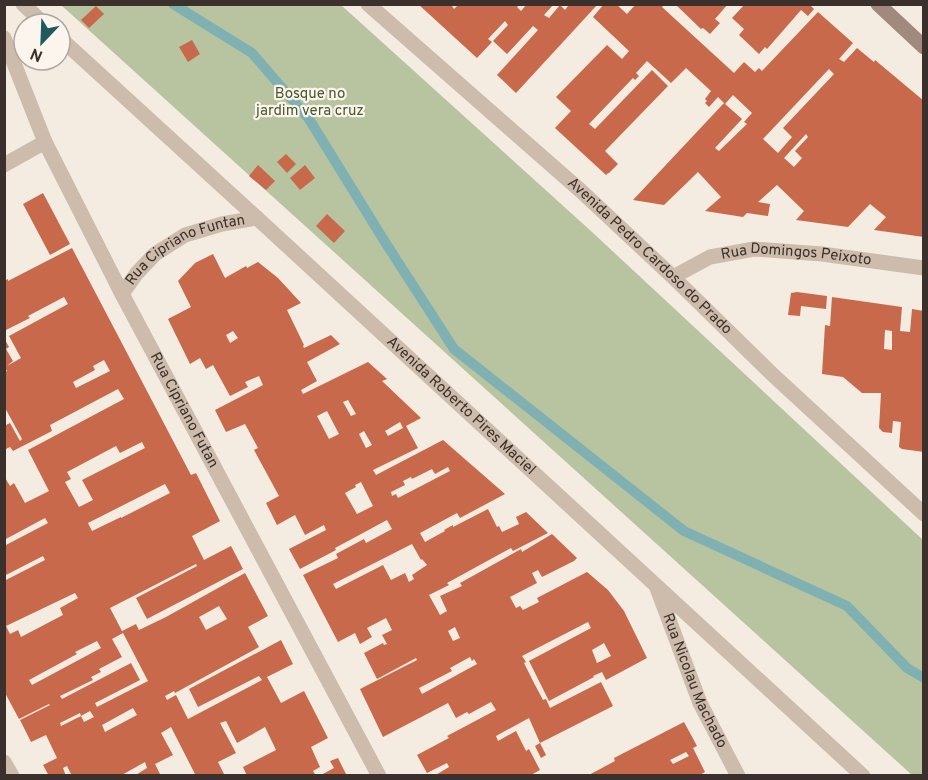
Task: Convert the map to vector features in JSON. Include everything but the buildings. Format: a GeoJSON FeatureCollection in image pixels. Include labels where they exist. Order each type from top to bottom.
{"type":"FeatureCollection","features":[{"type":"Feature","properties":{"kind":"main road"},"geometry":{"type":"LineString","coordinates":[[878,4],[924,47]]}},
{"type":"Feature","properties":{"kind":"street","name":"Avenida Pedro Cardoso do Prado"},"geometry":{"type":"LineString","coordinates":[[368,4],[581,191],[673,277],[772,375],[924,514]]}},
{"type":"Feature","properties":{"kind":"street","name":"Rua Cipriano Futan"},"geometry":{"type":"LineString","coordinates":[[4,38],[45,142],[122,294],[379,776]]}},
{"type":"Feature","properties":{"kind":"street","name":"Avenida Roberto Pires Maciel"},"geometry":{"type":"LineString","coordinates":[[72,49],[863,776]]}},
{"type":"Feature","properties":{"kind":"street"},"geometry":{"type":"LineString","coordinates":[[4,165],[45,142]]}},
{"type":"Feature","properties":{"kind":"street","name":"Rua Cipriano Funtan"},"geometry":{"type":"LineString","coordinates":[[122,294],[155,254],[185,235],[222,224],[257,218]]}},
{"type":"Feature","properties":{"kind":"street","name":"Rua Domingos Peixoto"},"geometry":{"type":"LineString","coordinates":[[673,277],[710,257],[754,249],[822,254],[924,268]]}},
{"type":"Feature","properties":{"kind":"street","name":"Rua Nicolau Machado"},"geometry":{"type":"LineString","coordinates":[[656,585],[700,703],[738,776]]}},
{"type":"Feature","properties":{"kind":"street"},"geometry":{"type":"LineString","coordinates":[[4,762],[12,776]]}},
{"type":"Feature","properties":{"kind":"green space","name":"Bosque no jardim vera cruz"},"geometry":{"type":"Polygon","coordinates":[[[61,5],[341,5],[592,232],[923,540],[923,775],[912,775],[72,15],[72,12],[61,5]]]}},
{"type":"Feature","properties":{"kind":"waterway"},"geometry":{"type":"LineString","coordinates":[[173,4],[252,53],[309,119],[454,349],[684,531],[847,606],[907,668],[924,678]]}}]}
